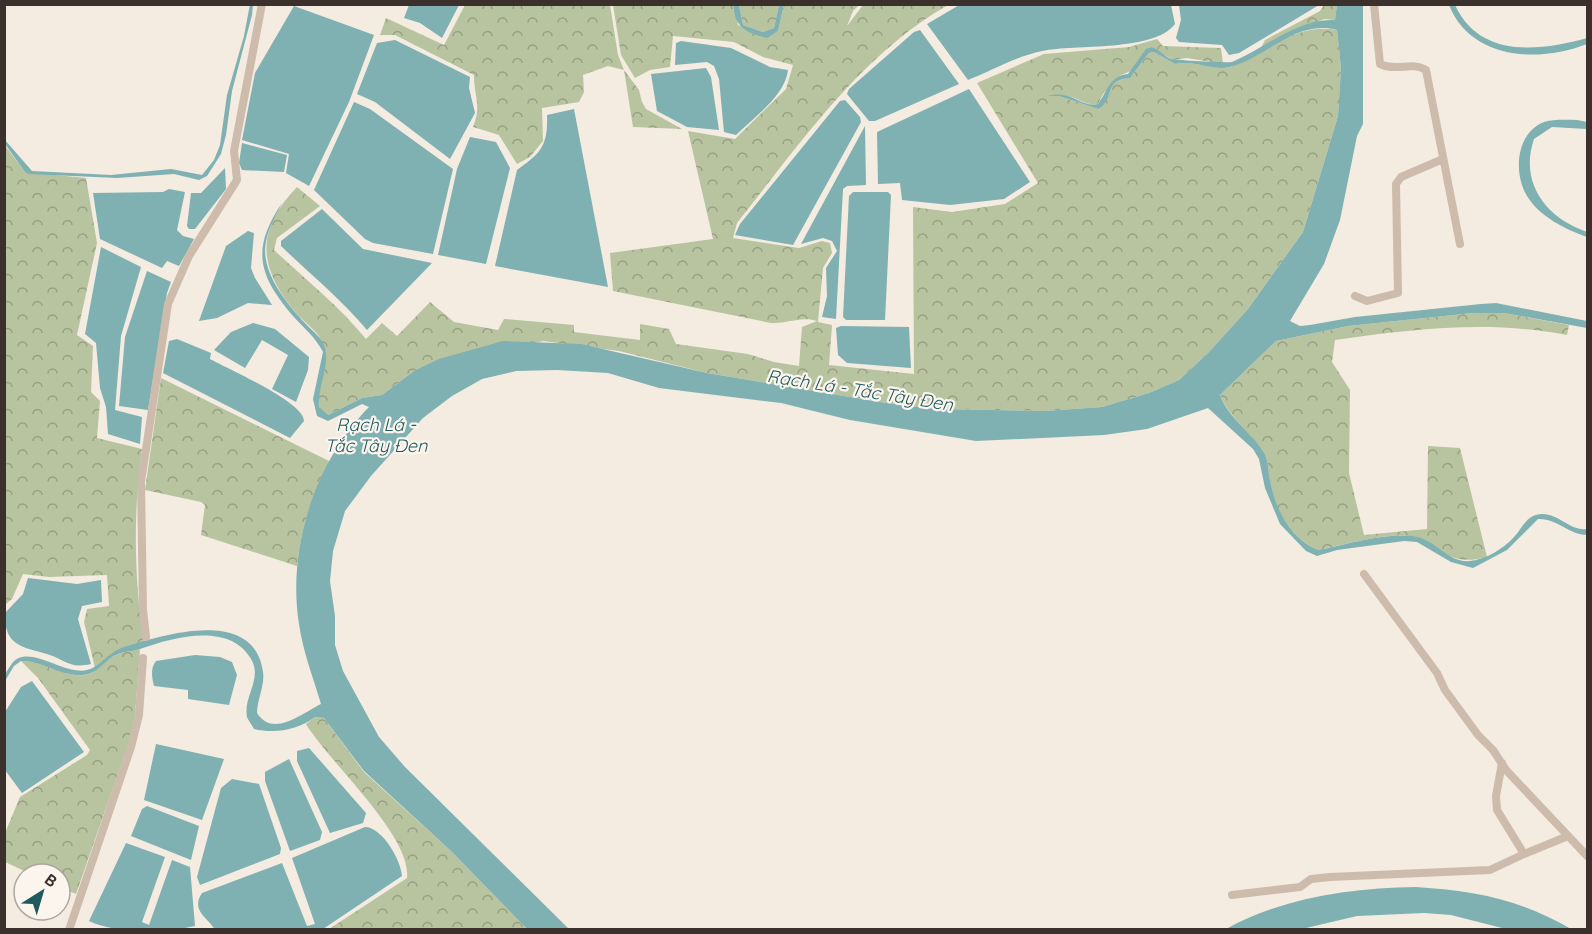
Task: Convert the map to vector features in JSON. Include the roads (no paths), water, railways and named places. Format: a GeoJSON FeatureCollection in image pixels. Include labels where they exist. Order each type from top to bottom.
{"type":"FeatureCollection","features":[{"type":"Feature","properties":{"kind":"street"},"geometry":{"type":"LineString","coordinates":[[146,637],[143,610],[141,482],[168,304],[189,256],[237,180],[234,151],[262,4]]}},
{"type":"Feature","properties":{"kind":"street"},"geometry":{"type":"LineString","coordinates":[[1374,4],[1380,64],[1389,68],[1418,66],[1426,70],[1460,244]]}},
{"type":"Feature","properties":{"kind":"street"},"geometry":{"type":"LineString","coordinates":[[1355,296],[1367,301],[1398,293],[1396,184],[1401,177],[1443,159]]}},
{"type":"Feature","properties":{"kind":"street"},"geometry":{"type":"LineString","coordinates":[[1364,574],[1437,673],[1445,690],[1502,763],[1587,857]]}},
{"type":"Feature","properties":{"kind":"street"},"geometry":{"type":"LineString","coordinates":[[69,930],[132,747],[139,715],[143,658]]}},
{"type":"Feature","properties":{"kind":"street"},"geometry":{"type":"LineString","coordinates":[[1502,763],[1496,796],[1497,810],[1524,854]]}},
{"type":"Feature","properties":{"kind":"street"},"geometry":{"type":"LineString","coordinates":[[1232,895],[1300,887],[1311,879],[1330,877],[1490,870],[1568,837]]}},
{"type":"Feature","properties":{"kind":"water"},"geometry":{"type":"Polygon","coordinates":[[[250,4],[253,5],[252,15],[232,91],[226,135],[221,154],[207,176],[199,180],[174,174],[117,178],[29,174],[25,172],[5,144],[5,140],[32,171],[111,175],[171,169],[202,175],[214,160],[220,145],[227,95],[244,36],[250,4]]]}},
{"type":"Feature","properties":{"kind":"water"},"geometry":{"type":"Polygon","coordinates":[[[409,4],[459,5],[442,38],[420,23],[404,18],[409,4]]]}},
{"type":"Feature","properties":{"kind":"water"},"geometry":{"type":"Polygon","coordinates":[[[961,4],[1171,5],[1175,24],[1165,33],[1132,43],[1033,53],[968,80],[927,24],[961,4]]]}},
{"type":"Feature","properties":{"kind":"water"},"geometry":{"type":"Polygon","coordinates":[[[1319,4],[1239,53],[1229,55],[1222,45],[1179,42],[1176,38],[1181,20],[1179,5],[1319,4]]]}},
{"type":"Feature","properties":{"kind":"water"},"geometry":{"type":"Polygon","coordinates":[[[734,5],[739,5],[743,25],[763,32],[774,28],[779,5],[784,5],[778,31],[768,38],[748,32],[736,19],[734,5]]]}},
{"type":"Feature","properties":{"kind":"water","name":"Rạch Lá - Tắc Tây Đen"},"geometry":{"type":"Polygon","coordinates":[[[1337,5],[1363,5],[1363,124],[1357,136],[1340,220],[1324,264],[1290,321],[1300,326],[1355,317],[1496,303],[1587,321],[1587,328],[1504,313],[1473,313],[1348,326],[1276,341],[1220,395],[1234,418],[1264,453],[1268,463],[1272,491],[1285,521],[1299,538],[1318,550],[1368,539],[1406,536],[1424,539],[1455,559],[1470,561],[1488,556],[1505,546],[1529,518],[1543,514],[1574,527],[1587,529],[1587,535],[1574,532],[1545,519],[1538,519],[1507,550],[1473,568],[1451,562],[1417,542],[1404,541],[1337,550],[1317,556],[1306,551],[1280,524],[1265,488],[1259,459],[1253,449],[1208,408],[1147,429],[1104,435],[976,441],[850,420],[781,403],[659,388],[608,373],[557,370],[516,371],[482,379],[452,396],[423,418],[371,476],[345,511],[333,551],[330,581],[335,616],[335,645],[343,671],[379,737],[405,767],[569,929],[527,929],[452,852],[364,771],[324,718],[315,717],[286,730],[254,729],[247,717],[247,709],[254,681],[254,666],[241,647],[229,640],[215,636],[183,637],[117,654],[96,670],[83,675],[68,674],[37,663],[21,661],[14,666],[5,681],[5,674],[11,665],[26,656],[78,671],[87,670],[121,648],[158,637],[203,630],[224,632],[243,638],[256,651],[263,672],[257,713],[264,720],[271,724],[288,722],[321,704],[299,624],[296,595],[297,566],[309,508],[320,480],[350,429],[369,407],[362,404],[328,421],[317,416],[313,399],[323,352],[272,288],[263,261],[266,234],[282,203],[267,237],[265,253],[267,264],[283,296],[324,344],[326,363],[319,407],[328,415],[362,398],[382,395],[414,371],[439,359],[503,341],[581,344],[707,373],[886,403],[936,409],[1045,411],[1102,407],[1149,393],[1179,380],[1208,353],[1248,309],[1303,232],[1338,116],[1341,68],[1337,30],[1322,28],[1295,34],[1256,56],[1223,68],[1190,63],[1175,64],[1154,52],[1149,53],[1130,78],[1121,80],[1112,87],[1106,101],[1098,109],[1059,96],[1048,96],[1063,95],[1092,105],[1098,104],[1113,81],[1128,74],[1146,49],[1151,47],[1171,59],[1232,62],[1295,29],[1321,21],[1335,20],[1337,5]]]}},
{"type":"Feature","properties":{"kind":"water"},"geometry":{"type":"Polygon","coordinates":[[[1449,5],[1455,5],[1466,22],[1480,35],[1495,43],[1531,48],[1587,38],[1587,44],[1548,54],[1528,55],[1490,47],[1473,37],[1459,23],[1449,5]]]}},
{"type":"Feature","properties":{"kind":"water"},"geometry":{"type":"Polygon","coordinates":[[[294,6],[374,35],[349,102],[309,186],[286,173],[289,154],[242,140],[255,73],[294,6]]]}},
{"type":"Feature","properties":{"kind":"water"},"geometry":{"type":"Polygon","coordinates":[[[920,30],[959,84],[875,121],[869,121],[847,94],[849,89],[914,32],[920,30]]]}},
{"type":"Feature","properties":{"kind":"water"},"geometry":{"type":"Polygon","coordinates":[[[395,40],[470,77],[469,88],[475,113],[450,159],[375,102],[357,94],[377,43],[395,40]]]}},
{"type":"Feature","properties":{"kind":"water"},"geometry":{"type":"Polygon","coordinates":[[[681,41],[731,48],[770,67],[788,70],[786,80],[768,106],[736,135],[724,132],[719,79],[714,66],[707,62],[675,65],[676,43],[681,41]]]}},
{"type":"Feature","properties":{"kind":"water"},"geometry":{"type":"Polygon","coordinates":[[[706,68],[711,77],[719,130],[687,127],[657,111],[651,74],[706,68]]]}},
{"type":"Feature","properties":{"kind":"water"},"geometry":{"type":"Polygon","coordinates":[[[969,89],[1030,182],[1004,199],[950,205],[902,200],[900,183],[878,184],[877,132],[969,89]]]}},
{"type":"Feature","properties":{"kind":"water"},"geometry":{"type":"Polygon","coordinates":[[[845,100],[860,117],[861,122],[793,245],[735,235],[740,224],[840,101],[845,100]]]}},
{"type":"Feature","properties":{"kind":"water"},"geometry":{"type":"Polygon","coordinates":[[[354,102],[370,109],[453,169],[433,254],[373,243],[365,239],[314,190],[354,102]]]}},
{"type":"Feature","properties":{"kind":"water"},"geometry":{"type":"Polygon","coordinates":[[[574,109],[608,287],[495,266],[517,170],[532,159],[541,148],[546,134],[547,115],[574,109]]]}},
{"type":"Feature","properties":{"kind":"water"},"geometry":{"type":"Polygon","coordinates":[[[1548,121],[1587,122],[1587,129],[1552,127],[1534,139],[1530,155],[1530,170],[1533,184],[1548,208],[1572,226],[1587,232],[1587,237],[1554,221],[1532,203],[1523,187],[1519,165],[1523,144],[1535,127],[1548,121]]]}},
{"type":"Feature","properties":{"kind":"water"},"geometry":{"type":"Polygon","coordinates":[[[865,126],[866,185],[847,186],[843,189],[836,319],[822,317],[827,296],[826,268],[837,251],[832,241],[823,238],[801,244],[865,126]]]}},
{"type":"Feature","properties":{"kind":"water"},"geometry":{"type":"Polygon","coordinates":[[[470,137],[496,142],[510,168],[486,264],[438,255],[457,169],[470,137]]]}},
{"type":"Feature","properties":{"kind":"water"},"geometry":{"type":"Polygon","coordinates":[[[242,143],[287,155],[284,172],[242,170],[239,163],[242,143]]]}},
{"type":"Feature","properties":{"kind":"water"},"geometry":{"type":"Polygon","coordinates":[[[225,168],[226,189],[195,229],[189,229],[187,226],[191,193],[201,193],[225,168]]]}},
{"type":"Feature","properties":{"kind":"water"},"geometry":{"type":"Polygon","coordinates":[[[169,189],[185,192],[177,230],[183,236],[194,239],[179,266],[167,261],[162,268],[100,239],[93,193],[163,192],[169,189]]]}},
{"type":"Feature","properties":{"kind":"water"},"geometry":{"type":"Polygon","coordinates":[[[853,192],[888,192],[891,195],[885,320],[846,320],[843,317],[849,196],[853,192]]]}},
{"type":"Feature","properties":{"kind":"water"},"geometry":{"type":"Polygon","coordinates":[[[322,209],[363,249],[432,263],[367,330],[336,297],[281,246],[281,241],[322,209]]]}},
{"type":"Feature","properties":{"kind":"water"},"geometry":{"type":"Polygon","coordinates":[[[248,231],[254,233],[251,268],[272,305],[248,303],[217,318],[199,321],[226,246],[248,231]]]}},
{"type":"Feature","properties":{"kind":"water"},"geometry":{"type":"Polygon","coordinates":[[[101,247],[141,267],[121,336],[115,410],[142,417],[140,444],[108,434],[106,407],[100,388],[96,343],[85,334],[101,247]]]}},
{"type":"Feature","properties":{"kind":"water"},"geometry":{"type":"Polygon","coordinates":[[[147,271],[171,282],[167,293],[148,410],[119,406],[125,337],[147,271]]]}},
{"type":"Feature","properties":{"kind":"water"},"geometry":{"type":"Polygon","coordinates":[[[253,323],[275,329],[309,357],[308,370],[296,402],[272,389],[288,355],[262,340],[245,368],[214,350],[231,332],[253,323]]]}},
{"type":"Feature","properties":{"kind":"water"},"geometry":{"type":"Polygon","coordinates":[[[841,326],[909,327],[911,368],[847,363],[838,355],[836,328],[841,326]]]}},
{"type":"Feature","properties":{"kind":"water"},"geometry":{"type":"Polygon","coordinates":[[[177,339],[211,353],[210,359],[279,396],[301,413],[304,421],[290,438],[163,373],[169,341],[177,339]]]}},
{"type":"Feature","properties":{"kind":"water"},"geometry":{"type":"Polygon","coordinates":[[[28,578],[77,584],[101,580],[102,602],[82,606],[78,619],[91,664],[72,665],[47,654],[22,647],[11,639],[5,624],[5,613],[23,594],[28,578]]]}},
{"type":"Feature","properties":{"kind":"water"},"geometry":{"type":"Polygon","coordinates":[[[195,655],[220,657],[232,662],[237,675],[229,705],[188,699],[188,690],[154,686],[152,670],[156,661],[195,655]]]}},
{"type":"Feature","properties":{"kind":"water"},"geometry":{"type":"Polygon","coordinates":[[[32,681],[84,752],[22,793],[5,770],[5,712],[21,687],[32,681]]]}},
{"type":"Feature","properties":{"kind":"water"},"geometry":{"type":"Polygon","coordinates":[[[156,744],[224,759],[202,820],[144,800],[156,744]]]}},
{"type":"Feature","properties":{"kind":"water"},"geometry":{"type":"Polygon","coordinates":[[[309,748],[366,813],[363,823],[330,833],[297,761],[297,751],[309,748]]]}},
{"type":"Feature","properties":{"kind":"water"},"geometry":{"type":"Polygon","coordinates":[[[289,759],[322,832],[320,840],[290,851],[265,781],[265,772],[289,759]]]}},
{"type":"Feature","properties":{"kind":"water"},"geometry":{"type":"Polygon","coordinates":[[[232,779],[259,784],[281,848],[280,854],[200,885],[197,877],[221,788],[232,779]]]}},
{"type":"Feature","properties":{"kind":"water"},"geometry":{"type":"Polygon","coordinates":[[[147,806],[199,826],[191,860],[131,836],[142,809],[147,806]]]}},
{"type":"Feature","properties":{"kind":"water"},"geometry":{"type":"Polygon","coordinates":[[[365,827],[378,832],[384,838],[394,853],[402,876],[323,929],[215,930],[199,909],[199,899],[202,893],[282,863],[307,926],[315,924],[292,858],[365,827]]]}},
{"type":"Feature","properties":{"kind":"water"},"geometry":{"type":"Polygon","coordinates":[[[126,843],[165,857],[142,922],[149,925],[172,860],[190,867],[195,926],[141,931],[113,928],[89,921],[126,843]]]}},
{"type":"Feature","properties":{"kind":"water"},"geometry":{"type":"Polygon","coordinates":[[[1416,887],[1496,898],[1533,910],[1571,929],[1506,929],[1451,915],[1424,913],[1357,916],[1302,929],[1226,929],[1271,909],[1318,896],[1367,889],[1416,887]]]}}]}
